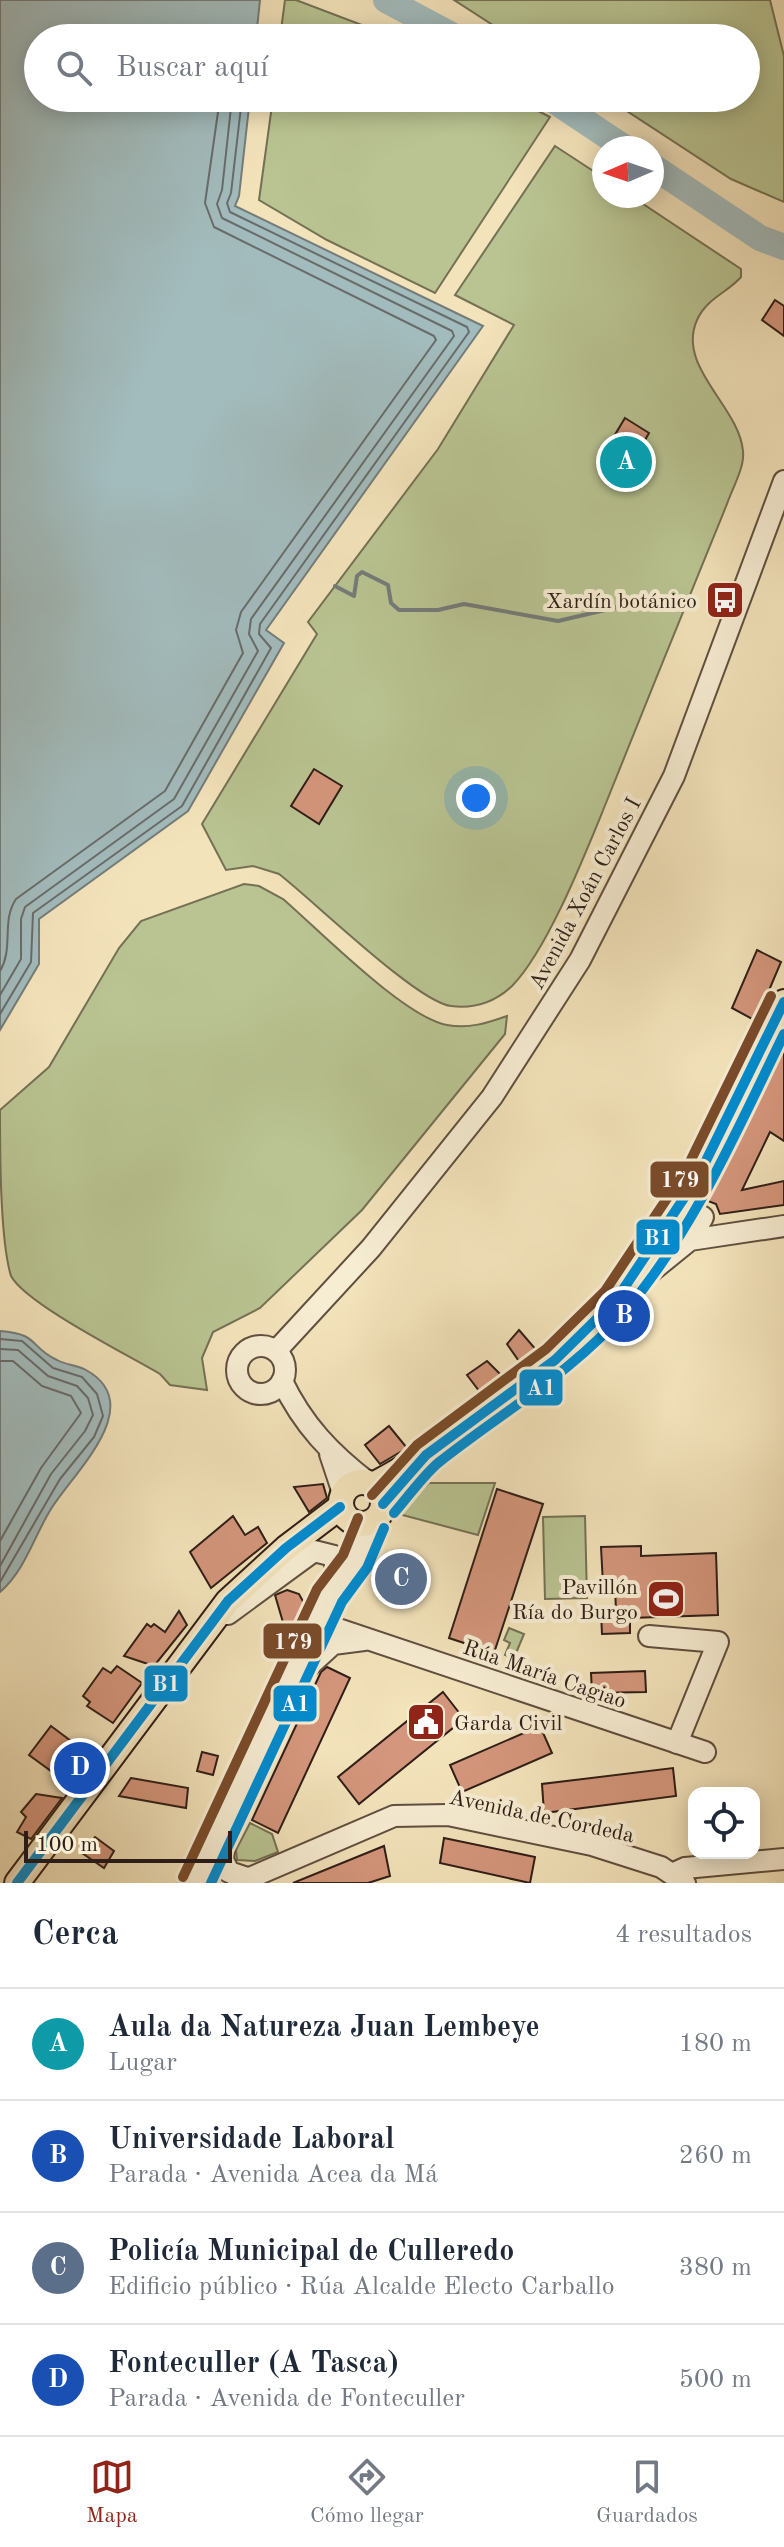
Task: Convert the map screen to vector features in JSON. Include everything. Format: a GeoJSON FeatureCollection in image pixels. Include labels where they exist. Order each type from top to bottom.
{"type":"FeatureCollection","features":[{"type":"Feature","properties":{"kind":"main road"},"geometry":{"type":"LineString","coordinates":[[33,1883],[228,1614],[299,1550],[555,1360],[616,1300],[674,1218],[698,1177],[783,1008]]}},
{"type":"Feature","properties":{"kind":"main road"},"geometry":{"type":"LineString","coordinates":[[17,1883],[228,1601],[286,1548],[361,1505]]}},
{"type":"Feature","properties":{"kind":"street","name":"Avenida Xoán Carlos I"},"geometry":{"type":"LineString","coordinates":[[276,1351],[371,1248],[492,1097],[580,960],[674,776],[784,481]]}},
{"type":"Feature","properties":{"kind":"street"},"geometry":{"type":"LineString","coordinates":[[616,1300],[690,1240],[703,1217],[698,1177]]}},
{"type":"Feature","properties":{"kind":"street"},"geometry":{"type":"LineString","coordinates":[[690,1240],[674,1218],[693,1211],[731,1235]]}},
{"type":"Feature","properties":{"kind":"street"},"geometry":{"type":"LineString","coordinates":[[690,1240],[784,1226]]}},
{"type":"Feature","properties":{"kind":"street"},"geometry":{"type":"LineString","coordinates":[[255,1346],[276,1351],[284,1365],[274,1387],[253,1392],[241,1383],[239,1361],[255,1346]]}},
{"type":"Feature","properties":{"kind":"street"},"geometry":{"type":"LineString","coordinates":[[200,1879],[282,1695],[341,1577],[361,1505],[330,1454],[274,1387]]}},
{"type":"Feature","properties":{"kind":"street"},"geometry":{"type":"LineString","coordinates":[[228,1614],[314,1551],[334,1556],[341,1577]]}},
{"type":"Feature","properties":{"kind":"street","name":"Rúa María Cagiao"},"geometry":{"type":"LineString","coordinates":[[317,1622],[705,1752]]}},
{"type":"Feature","properties":{"kind":"street"},"geometry":{"type":"LineString","coordinates":[[649,1636],[718,1642],[677,1743]]}},
{"type":"Feature","properties":{"kind":"street","name":"Rúa María Cagiao"},"geometry":{"type":"LineString","coordinates":[[282,1695],[315,1657],[333,1644],[369,1639]]}},
{"type":"Feature","properties":{"kind":"street"},"geometry":{"type":"LineString","coordinates":[[233,1802],[223,1860],[229,1872],[244,1882]]}},
{"type":"Feature","properties":{"kind":"street","name":"Avenida de Cordeda"},"geometry":{"type":"LineString","coordinates":[[200,1879],[244,1882],[394,1816],[448,1815],[592,1845],[680,1878]]}},
{"type":"Feature","properties":{"kind":"street"},"geometry":{"type":"LineString","coordinates":[[680,1878],[685,1868],[784,1859]]}},
{"type":"Feature","properties":{"kind":"green space"},"geometry":{"type":"Polygon","coordinates":[[[285,0],[296,0],[359,24],[282,24],[285,0]]]}},
{"type":"Feature","properties":{"kind":"green space"},"geometry":{"type":"Polygon","coordinates":[[[454,0],[770,0],[784,56],[784,202],[731,179],[628,112],[760,112],[760,24],[491,24],[454,0]]]}},
{"type":"Feature","properties":{"kind":"green space"},"geometry":{"type":"Polygon","coordinates":[[[271,112],[540,112],[550,117],[435,293],[327,240],[259,200],[271,112]]]}},
{"type":"Feature","properties":{"kind":"green space"},"geometry":{"type":"Polygon","coordinates":[[[555,146],[592,170],[592,208],[649,208],[741,269],[741,277],[701,312],[693,337],[701,370],[739,434],[743,457],[738,478],[598,823],[552,925],[526,970],[512,986],[492,1000],[460,1007],[435,1000],[391,970],[279,874],[253,866],[226,870],[202,824],[317,634],[308,622],[438,449],[514,325],[455,295],[555,146]]]}},
{"type":"Feature","properties":{"kind":"green space"},"geometry":{"type":"Polygon","coordinates":[[[244,884],[259,886],[283,899],[386,990],[429,1019],[447,1025],[470,1026],[507,1016],[505,1034],[362,1210],[260,1308],[213,1332],[202,1358],[207,1390],[170,1385],[160,1374],[56,1314],[20,1287],[11,1276],[3,1219],[0,1110],[49,1067],[119,948],[141,921],[244,884]]]}},
{"type":"Feature","properties":{"kind":"green space"},"geometry":{"type":"Polygon","coordinates":[[[429,1483],[495,1483],[478,1535],[395,1513],[429,1483]]]}},
{"type":"Feature","properties":{"kind":"green space"},"geometry":{"type":"Polygon","coordinates":[[[585,1516],[587,1598],[545,1599],[543,1517],[585,1516]]]}},
{"type":"Feature","properties":{"kind":"green space"},"geometry":{"type":"Polygon","coordinates":[[[509,1628],[524,1634],[514,1658],[505,1655],[510,1643],[504,1640],[509,1628]]]}},
{"type":"Feature","properties":{"kind":"green space"},"geometry":{"type":"Polygon","coordinates":[[[250,1823],[272,1834],[278,1852],[255,1861],[237,1860],[236,1850],[250,1823]]]}},
{"type":"Feature","properties":{"kind":"water"},"geometry":{"type":"Polygon","coordinates":[[[0,0],[260,0],[257,24],[24,24],[24,112],[248,112],[239,196],[235,206],[483,326],[266,630],[284,643],[188,811],[39,919],[39,964],[0,1030],[0,0]]]}},
{"type":"Feature","properties":{"kind":"water"},"geometry":{"type":"Polygon","coordinates":[[[0,1331],[22,1335],[57,1360],[86,1370],[103,1385],[110,1401],[108,1420],[100,1439],[51,1509],[16,1574],[0,1592],[0,1331]]]}},
{"type":"Feature","properties":{"kind":"building"},"geometry":{"type":"Polygon","coordinates":[[[775,300],[784,306],[784,336],[762,320],[775,300]]]}},
{"type":"Feature","properties":{"kind":"building"},"geometry":{"type":"Polygon","coordinates":[[[625,418],[649,433],[636,456],[651,465],[642,482],[601,458],[625,418]]]}},
{"type":"Feature","properties":{"kind":"building"},"geometry":{"type":"Polygon","coordinates":[[[314,769],[342,786],[319,824],[291,806],[314,769]]]}},
{"type":"Feature","properties":{"kind":"building"},"geometry":{"type":"Polygon","coordinates":[[[757,950],[781,962],[756,1021],[732,1008],[757,950]]]}},
{"type":"Feature","properties":{"kind":"building"},"geometry":{"type":"Polygon","coordinates":[[[784,1036],[784,1141],[770,1132],[742,1190],[784,1181],[784,1205],[720,1214],[716,1204],[708,1201],[784,1036]]]}},
{"type":"Feature","properties":{"kind":"building"},"geometry":{"type":"Polygon","coordinates":[[[519,1330],[538,1352],[521,1364],[507,1344],[519,1330]]]}},
{"type":"Feature","properties":{"kind":"building"},"geometry":{"type":"Polygon","coordinates":[[[487,1361],[505,1379],[483,1396],[467,1375],[487,1361]]]}},
{"type":"Feature","properties":{"kind":"building"},"geometry":{"type":"Polygon","coordinates":[[[389,1426],[407,1448],[380,1464],[365,1445],[389,1426]]]}},
{"type":"Feature","properties":{"kind":"building"},"geometry":{"type":"Polygon","coordinates":[[[323,1484],[327,1498],[309,1512],[294,1487],[323,1484]]]}},
{"type":"Feature","properties":{"kind":"building"},"geometry":{"type":"Polygon","coordinates":[[[497,1489],[543,1504],[494,1653],[449,1638],[497,1489]]]}},
{"type":"Feature","properties":{"kind":"building"},"geometry":{"type":"Polygon","coordinates":[[[233,1516],[245,1535],[258,1527],[267,1543],[211,1588],[190,1552],[233,1516]]]}},
{"type":"Feature","properties":{"kind":"building","name":"Pavillón Ría do Burgo"},"geometry":{"type":"Polygon","coordinates":[[[641,1546],[641,1556],[716,1553],[718,1615],[630,1618],[630,1633],[602,1634],[601,1613],[616,1613],[615,1584],[603,1585],[601,1547],[641,1546]]]}},
{"type":"Feature","properties":{"kind":"building"},"geometry":{"type":"Polygon","coordinates":[[[392,1570],[412,1582],[402,1600],[382,1589],[392,1570]]]}},
{"type":"Feature","properties":{"kind":"building"},"geometry":{"type":"Polygon","coordinates":[[[287,1590],[299,1594],[305,1605],[287,1636],[275,1595],[287,1590]]]}},
{"type":"Feature","properties":{"kind":"building"},"geometry":{"type":"Polygon","coordinates":[[[179,1611],[187,1625],[154,1666],[124,1656],[147,1624],[151,1627],[154,1624],[165,1632],[179,1611]]]}},
{"type":"Feature","properties":{"kind":"building"},"geometry":{"type":"Polygon","coordinates":[[[117,1666],[142,1683],[113,1723],[87,1706],[90,1702],[83,1696],[103,1668],[111,1673],[117,1666]]]}},
{"type":"Feature","properties":{"kind":"building"},"geometry":{"type":"Polygon","coordinates":[[[327,1667],[350,1678],[278,1833],[252,1820],[321,1672],[327,1667]]]}},
{"type":"Feature","properties":{"kind":"building"},"geometry":{"type":"Polygon","coordinates":[[[645,1671],[646,1692],[592,1693],[591,1673],[645,1671]]]}},
{"type":"Feature","properties":{"kind":"building"},"geometry":{"type":"Polygon","coordinates":[[[443,1692],[464,1719],[359,1804],[338,1777],[443,1692]]]}},
{"type":"Feature","properties":{"kind":"building"},"geometry":{"type":"Polygon","coordinates":[[[51,1726],[87,1753],[66,1782],[29,1755],[51,1726]]]}},
{"type":"Feature","properties":{"kind":"building"},"geometry":{"type":"Polygon","coordinates":[[[540,1726],[552,1753],[462,1792],[450,1765],[540,1726]]]}},
{"type":"Feature","properties":{"kind":"building"},"geometry":{"type":"Polygon","coordinates":[[[202,1752],[218,1756],[213,1775],[197,1771],[202,1752]]]}},
{"type":"Feature","properties":{"kind":"building"},"geometry":{"type":"Polygon","coordinates":[[[673,1768],[676,1796],[544,1813],[542,1784],[673,1768]]]}},
{"type":"Feature","properties":{"kind":"building"},"geometry":{"type":"Polygon","coordinates":[[[131,1778],[188,1788],[186,1808],[119,1796],[131,1778]]]}},
{"type":"Feature","properties":{"kind":"building"},"geometry":{"type":"Polygon","coordinates":[[[36,1794],[62,1798],[31,1839],[17,1832],[26,1817],[21,1812],[36,1794]]]}},
{"type":"Feature","properties":{"kind":"building"},"geometry":{"type":"Polygon","coordinates":[[[95,1837],[114,1851],[104,1868],[82,1853],[95,1837]]]}},
{"type":"Feature","properties":{"kind":"building"},"geometry":{"type":"Polygon","coordinates":[[[444,1838],[535,1857],[530,1883],[440,1863],[444,1838]]]}},
{"type":"Feature","properties":{"kind":"building"},"geometry":{"type":"Polygon","coordinates":[[[384,1846],[390,1876],[368,1883],[293,1883],[384,1846]]]}},
{"type":"Feature","properties":{"kind":"waterway"},"geometry":{"type":"LineString","coordinates":[[386,0],[431,24]]}},
{"type":"Feature","properties":{"kind":"waterway"},"geometry":{"type":"LineString","coordinates":[[571,112],[607,136]]}},
{"type":"Feature","properties":{"kind":"waterway"},"geometry":{"type":"LineString","coordinates":[[664,174],[760,238],[784,247]]}},
{"type":"Feature","properties":{"kind":"waterway"},"geometry":{"type":"LineString","coordinates":[[335,586],[354,596],[357,576],[362,572],[388,585],[391,603],[399,610],[438,610],[464,604],[558,621],[644,601],[657,602]]}},
{"type":"Feature","properties":{"kind":"transit line","name":"179"},"geometry":{"type":"LineString","coordinates":[[372,1495],[417,1445],[546,1349],[605,1291],[686,1170],[771,996]]}},
{"type":"Feature","properties":{"kind":"transit line","name":"B1"},"geometry":{"type":"LineString","coordinates":[[383,1504],[426,1455],[555,1360],[616,1300],[698,1177],[784,1002]]}},
{"type":"Feature","properties":{"kind":"transit line","name":"A1"},"geometry":{"type":"LineString","coordinates":[[394,1513],[438,1463],[561,1372],[627,1309],[674,1245],[694,1211],[784,1034]]}},
{"type":"Feature","properties":{"kind":"transit line","name":"B1"},"geometry":{"type":"LineString","coordinates":[[17,1883],[228,1601],[286,1548],[340,1507]]}},
{"type":"Feature","properties":{"kind":"transit line","name":"179"},"geometry":{"type":"LineString","coordinates":[[183,1877],[317,1589],[343,1555],[358,1518]]}},
{"type":"Feature","properties":{"kind":"transit line","name":"A1"},"geometry":{"type":"LineString","coordinates":[[211,1883],[342,1602],[367,1568],[384,1528]]}},
{"type":"Feature","properties":{"kind":"place","name":"Aula da Natureza Juan Lembeye"},"geometry":{"type":"Point","coordinates":[626,462]}},
{"type":"Feature","properties":{"kind":"place","name":"Xardín botánico"},"geometry":{"type":"Point","coordinates":[725,600]}},
{"type":"Feature","properties":{"kind":"place","name":"Universidade Laboral"},"geometry":{"type":"Point","coordinates":[624,1316]}},
{"type":"Feature","properties":{"kind":"place","name":"Policía Municipal de Culleredo"},"geometry":{"type":"Point","coordinates":[401,1579]}},
{"type":"Feature","properties":{"kind":"place","name":"Pavillón Ría do Burgo"},"geometry":{"type":"Point","coordinates":[666,1599]}},
{"type":"Feature","properties":{"kind":"place","name":"Garda Civil"},"geometry":{"type":"Point","coordinates":[426,1722]}},
{"type":"Feature","properties":{"kind":"place","name":"Fonteculler (A Tasca)"},"geometry":{"type":"Point","coordinates":[80,1768]}}]}
